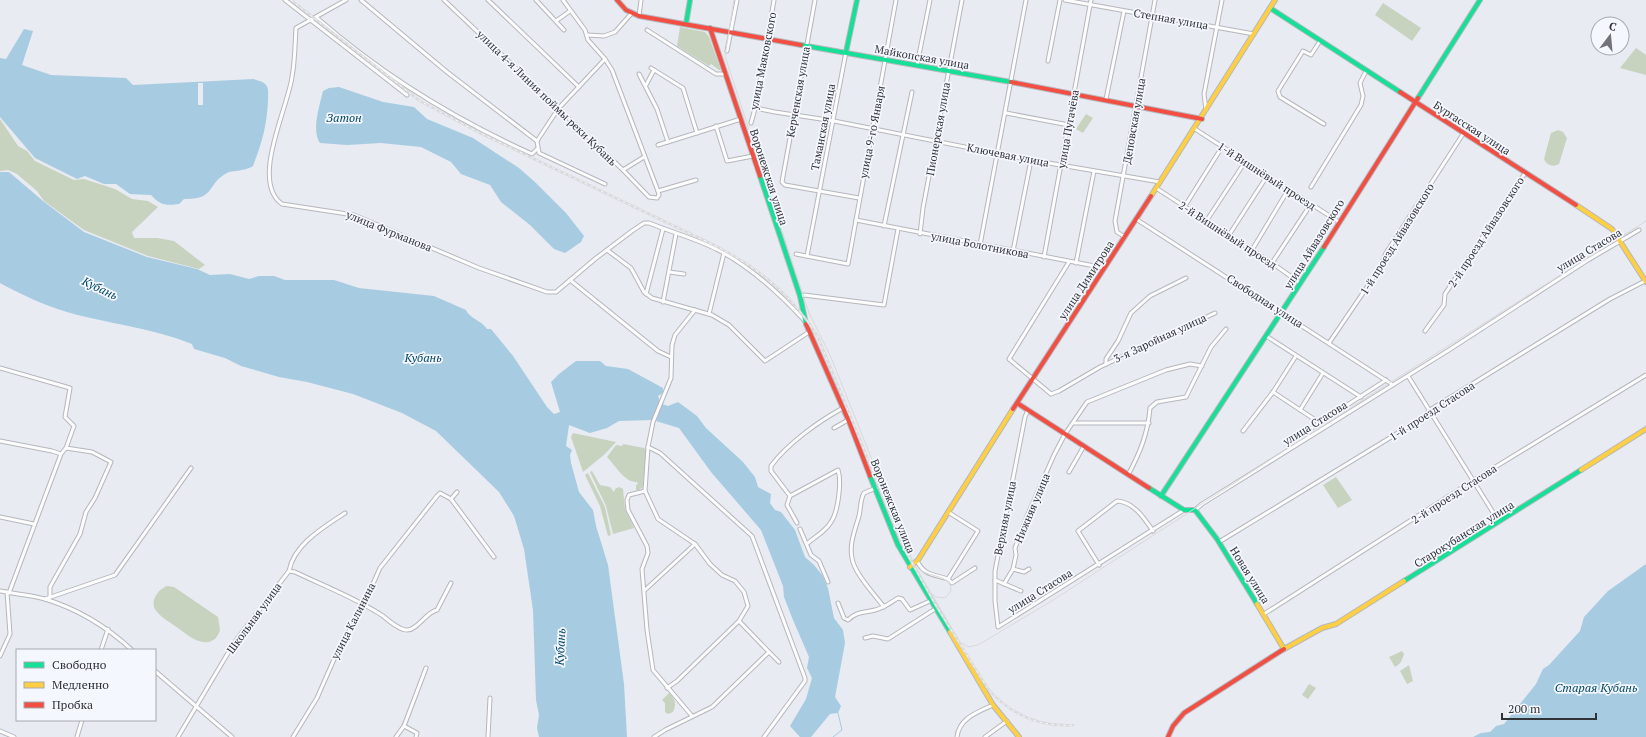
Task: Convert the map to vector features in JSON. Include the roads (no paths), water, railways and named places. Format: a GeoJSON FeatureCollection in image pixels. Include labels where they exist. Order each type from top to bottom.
{"type":"FeatureCollection","features":[{"type":"Feature","properties":{"kind":"street"},"geometry":{"type":"LineString","coordinates":[[285,0],[310,21],[407,95]]}},
{"type":"Feature","properties":{"kind":"street","name":"улица Фурманова"},"geometry":{"type":"LineString","coordinates":[[346,0],[317,18],[296,28],[292,76],[269,165],[270,186],[273,196],[282,204],[354,215],[479,268],[546,292],[556,292],[607,250],[644,223],[649,223],[663,229]]}},
{"type":"Feature","properties":{"kind":"street"},"geometry":{"type":"LineString","coordinates":[[361,0],[447,72],[537,140]]}},
{"type":"Feature","properties":{"kind":"street","name":"улица 4-я Линия поймы реки Кубань"},"geometry":{"type":"LineString","coordinates":[[444,0],[623,170],[649,197],[657,198],[659,195],[658,191]]}},
{"type":"Feature","properties":{"kind":"street"},"geometry":{"type":"LineString","coordinates":[[488,0],[578,87]]}},
{"type":"Feature","properties":{"kind":"street"},"geometry":{"type":"LineString","coordinates":[[536,0],[564,30]]}},
{"type":"Feature","properties":{"kind":"street"},"geometry":{"type":"LineString","coordinates":[[563,0],[587,35],[588,40],[605,59],[612,70],[658,191],[696,180]]}},
{"type":"Feature","properties":{"kind":"street"},"geometry":{"type":"LineString","coordinates":[[587,35],[604,36],[615,32],[631,14],[617,0]]}},
{"type":"Feature","properties":{"kind":"street"},"geometry":{"type":"LineString","coordinates":[[639,16],[642,0]]}},
{"type":"Feature","properties":{"kind":"street"},"geometry":{"type":"LineString","coordinates":[[686,24],[690,0]]}},
{"type":"Feature","properties":{"kind":"street"},"geometry":{"type":"LineString","coordinates":[[727,51],[737,0]]}},
{"type":"Feature","properties":{"kind":"street","name":"улица Маяковского"},"geometry":{"type":"LineString","coordinates":[[751,123],[756,105],[774,0]]}},
{"type":"Feature","properties":{"kind":"street","name":"Керченская улица"},"geometry":{"type":"LineString","coordinates":[[815,0],[783,184],[820,190]]}},
{"type":"Feature","properties":{"kind":"street","name":"Таманская улица"},"geometry":{"type":"LineString","coordinates":[[807,256],[857,0]]}},
{"type":"Feature","properties":{"kind":"street","name":"улица 9-го Января"},"geometry":{"type":"LineString","coordinates":[[807,256],[848,264],[896,0]]}},
{"type":"Feature","properties":{"kind":"street"},"geometry":{"type":"LineString","coordinates":[[917,65],[930,0]]}},
{"type":"Feature","properties":{"kind":"street","name":"Пионерская улица"},"geometry":{"type":"LineString","coordinates":[[920,234],[935,141],[962,0]]}},
{"type":"Feature","properties":{"kind":"street"},"geometry":{"type":"LineString","coordinates":[[980,245],[1012,82],[1026,0]]}},
{"type":"Feature","properties":{"kind":"street"},"geometry":{"type":"LineString","coordinates":[[1048,61],[1060,0]]}},
{"type":"Feature","properties":{"kind":"street","name":"Степная улица"},"geometry":{"type":"LineString","coordinates":[[1065,0],[1090,2],[1124,11],[1254,34]]}},
{"type":"Feature","properties":{"kind":"street","name":"Деповская улица"},"geometry":{"type":"LineString","coordinates":[[1125,237],[1117,232],[1115,226],[1155,0]]}},
{"type":"Feature","properties":{"kind":"street"},"geometry":{"type":"LineString","coordinates":[[1206,112],[1204,94],[1222,0]]}},
{"type":"Feature","properties":{"kind":"street","name":"улица Димитрова"},"geometry":{"type":"LineString","coordinates":[[910,567],[917,561],[1032,378],[1202,119],[1275,0]]}},
{"type":"Feature","properties":{"kind":"street","name":"улица Айвазовского"},"geometry":{"type":"LineString","coordinates":[[1161,496],[1282,312],[1480,0]]}},
{"type":"Feature","properties":{"kind":"street","name":"улица Пугачёва"},"geometry":{"type":"LineString","coordinates":[[1044,257],[1062,165],[1090,2]]}},
{"type":"Feature","properties":{"kind":"street","name":"Бургасская улица"},"geometry":{"type":"LineString","coordinates":[[1270,8],[1612,229],[1646,281]]}},
{"type":"Feature","properties":{"kind":"street"},"geometry":{"type":"LineString","coordinates":[[556,21],[570,11]]}},
{"type":"Feature","properties":{"kind":"street"},"geometry":{"type":"LineString","coordinates":[[1106,99],[1124,11]]}},
{"type":"Feature","properties":{"kind":"street","name":"Майкопская улица"},"geometry":{"type":"LineString","coordinates":[[631,14],[1074,93],[1202,119]]}},
{"type":"Feature","properties":{"kind":"street"},"geometry":{"type":"LineString","coordinates":[[317,18],[392,76],[456,117],[532,154],[537,148]]}},
{"type":"Feature","properties":{"kind":"street","name":"Воронежская улица"},"geometry":{"type":"LineString","coordinates":[[710,28],[800,296],[804,320],[843,408],[898,545],[993,705],[1019,737]]}},
{"type":"Feature","properties":{"kind":"street"},"geometry":{"type":"LineString","coordinates":[[647,30],[716,74],[726,74]]}},
{"type":"Feature","properties":{"kind":"street"},"geometry":{"type":"LineString","coordinates":[[1320,41],[1311,55],[1303,51],[1278,91],[1280,97],[1324,124]]}},
{"type":"Feature","properties":{"kind":"street"},"geometry":{"type":"LineString","coordinates":[[605,59],[558,109],[537,140],[537,148],[539,153],[605,184]]}},
{"type":"Feature","properties":{"kind":"street"},"geometry":{"type":"LineString","coordinates":[[651,68],[683,88],[697,133]]}},
{"type":"Feature","properties":{"kind":"street"},"geometry":{"type":"LineString","coordinates":[[646,85],[654,70]]}},
{"type":"Feature","properties":{"kind":"street"},"geometry":{"type":"LineString","coordinates":[[1311,187],[1361,105],[1363,96],[1360,84],[1366,71]]}},
{"type":"Feature","properties":{"kind":"street"},"geometry":{"type":"LineString","coordinates":[[639,74],[657,109],[668,142]]}},
{"type":"Feature","properties":{"kind":"street"},"geometry":{"type":"LineString","coordinates":[[884,226],[898,151],[904,135],[912,92]]}},
{"type":"Feature","properties":{"kind":"street","name":"Ключевая улица"},"geometry":{"type":"LineString","coordinates":[[756,105],[760,109],[834,121],[1031,160],[1160,182]]}},
{"type":"Feature","properties":{"kind":"street"},"geometry":{"type":"LineString","coordinates":[[1006,113],[1069,125]]}},
{"type":"Feature","properties":{"kind":"street"},"geometry":{"type":"LineString","coordinates":[[658,145],[741,119]]}},
{"type":"Feature","properties":{"kind":"street"},"geometry":{"type":"LineString","coordinates":[[716,126],[727,161],[753,156]]}},
{"type":"Feature","properties":{"kind":"street","name":"1-й Вишнёвый проезд"},"geometry":{"type":"LineString","coordinates":[[1195,129],[1339,222]]}},
{"type":"Feature","properties":{"kind":"street","name":"1-й проезд Айвазовского"},"geometry":{"type":"LineString","coordinates":[[1329,343],[1380,268],[1386,253],[1463,134]]}},
{"type":"Feature","properties":{"kind":"street"},"geometry":{"type":"LineString","coordinates":[[1185,206],[1222,147]]}},
{"type":"Feature","properties":{"kind":"street"},"geometry":{"type":"LineString","coordinates":[[623,170],[644,157]]}},
{"type":"Feature","properties":{"kind":"street"},"geometry":{"type":"LineString","coordinates":[[1013,251],[1031,160]]}},
{"type":"Feature","properties":{"kind":"street"},"geometry":{"type":"LineString","coordinates":[[1206,220],[1245,162]]}},
{"type":"Feature","properties":{"kind":"street"},"geometry":{"type":"LineString","coordinates":[[1076,263],[1094,171]]}},
{"type":"Feature","properties":{"kind":"street","name":"2-й проезд Айвазовского"},"geometry":{"type":"LineString","coordinates":[[1425,331],[1444,305],[1445,294],[1525,173]]}},
{"type":"Feature","properties":{"kind":"street"},"geometry":{"type":"LineString","coordinates":[[1229,235],[1267,176]]}},
{"type":"Feature","properties":{"kind":"street","name":"2-й Вишнёвый проезд"},"geometry":{"type":"LineString","coordinates":[[1156,188],[1272,263],[1300,283]]}},
{"type":"Feature","properties":{"kind":"street"},"geometry":{"type":"LineString","coordinates":[[820,190],[860,198]]}},
{"type":"Feature","properties":{"kind":"street"},"geometry":{"type":"LineString","coordinates":[[1252,250],[1288,190]]}},
{"type":"Feature","properties":{"kind":"street"},"geometry":{"type":"LineString","coordinates":[[1272,263],[1311,204]]}},
{"type":"Feature","properties":{"kind":"street","name":"Свободная улица"},"geometry":{"type":"LineString","coordinates":[[1136,219],[1393,385]]}},
{"type":"Feature","properties":{"kind":"street","name":"улица Болотникова"},"geometry":{"type":"LineString","coordinates":[[856,220],[920,234],[1105,268]]}},
{"type":"Feature","properties":{"kind":"street"},"geometry":{"type":"LineString","coordinates":[[646,294],[663,229],[724,254],[758,276],[804,320]]}},
{"type":"Feature","properties":{"kind":"street"},"geometry":{"type":"LineString","coordinates":[[800,296],[804,295],[884,305],[898,229]]}},
{"type":"Feature","properties":{"kind":"street","name":"улица Стасова"},"geometry":{"type":"LineString","coordinates":[[1195,510],[1202,504],[1408,376],[1588,260],[1640,230]]}},
{"type":"Feature","properties":{"kind":"street"},"geometry":{"type":"LineString","coordinates":[[663,302],[676,234]]}},
{"type":"Feature","properties":{"kind":"street"},"geometry":{"type":"LineString","coordinates":[[607,250],[631,268],[646,294],[663,302],[709,314],[729,325],[765,361],[809,332]]}},
{"type":"Feature","properties":{"kind":"street"},"geometry":{"type":"LineString","coordinates":[[709,314],[724,254]]}},
{"type":"Feature","properties":{"kind":"street"},"geometry":{"type":"LineString","coordinates":[[796,254],[807,256]]}},
{"type":"Feature","properties":{"kind":"street"},"geometry":{"type":"LineString","coordinates":[[1032,378],[1009,359],[1069,262]]}},
{"type":"Feature","properties":{"kind":"street"},"geometry":{"type":"LineString","coordinates":[[669,272],[684,274]]}},
{"type":"Feature","properties":{"kind":"street"},"geometry":{"type":"LineString","coordinates":[[1106,364],[1106,359],[1118,341],[1131,313],[1150,296],[1186,278]]}},
{"type":"Feature","properties":{"kind":"street"},"geometry":{"type":"LineString","coordinates":[[570,280],[658,351],[671,357]]}},
{"type":"Feature","properties":{"kind":"street","name":"1-й проезд Стасова"},"geometry":{"type":"LineString","coordinates":[[1219,542],[1424,417],[1430,410],[1610,299],[1646,281]]}},
{"type":"Feature","properties":{"kind":"street"},"geometry":{"type":"LineString","coordinates":[[667,688],[677,681],[739,621],[748,606],[744,592],[735,581],[722,575],[710,564],[695,544],[658,519],[644,491],[648,448],[653,422],[671,378],[672,345],[675,335],[695,310]]}},
{"type":"Feature","properties":{"kind":"street","name":"3-я Заройная улица"},"geometry":{"type":"LineString","coordinates":[[1032,378],[1051,394],[1054,394],[1106,364],[1215,313]]}},
{"type":"Feature","properties":{"kind":"street"},"geometry":{"type":"LineString","coordinates":[[1128,475],[1142,448],[1149,423],[1150,408],[1157,402],[1186,397],[1211,347],[1226,329]]}},
{"type":"Feature","properties":{"kind":"street"},"geometry":{"type":"LineString","coordinates":[[1266,336],[1361,397]]}},
{"type":"Feature","properties":{"kind":"street"},"geometry":{"type":"LineString","coordinates":[[1243,432],[1273,392],[1296,356]]}},
{"type":"Feature","properties":{"kind":"street","name":"Нижняя улица"},"geometry":{"type":"LineString","coordinates":[[1004,584],[1013,569],[1016,555],[1015,548],[1028,514],[1065,434],[1087,402],[1166,370],[1190,364],[1202,366]]}},
{"type":"Feature","properties":{"kind":"street"},"geometry":{"type":"LineString","coordinates":[[0,368],[70,388],[66,417],[74,426],[66,448],[61,454],[8,592],[10,634],[0,656]]}},
{"type":"Feature","properties":{"kind":"street"},"geometry":{"type":"LineString","coordinates":[[1300,410],[1323,373]]}},
{"type":"Feature","properties":{"kind":"street","name":"2-й проезд Стасова"},"geometry":{"type":"LineString","coordinates":[[1264,614],[1474,480],[1646,375]]}},
{"type":"Feature","properties":{"kind":"street"},"geometry":{"type":"LineString","coordinates":[[1408,376],[1499,522]]}},
{"type":"Feature","properties":{"kind":"street","name":"улица Стасова"},"geometry":{"type":"LineString","coordinates":[[1310,429],[1386,380]]}},
{"type":"Feature","properties":{"kind":"street"},"geometry":{"type":"LineString","coordinates":[[1273,392],[1320,423]]}},
{"type":"Feature","properties":{"kind":"street"},"geometry":{"type":"LineString","coordinates":[[1017,403],[1184,510],[1195,510]]}},
{"type":"Feature","properties":{"kind":"street"},"geometry":{"type":"LineString","coordinates":[[790,496],[772,471],[771,466],[787,447],[833,413],[843,408]]}},
{"type":"Feature","properties":{"kind":"street","name":"Верхняя улица"},"geometry":{"type":"LineString","coordinates":[[998,627],[995,580],[998,556],[1025,417],[1028,410]]}},
{"type":"Feature","properties":{"kind":"street"},"geometry":{"type":"LineString","coordinates":[[834,428],[848,420]]}},
{"type":"Feature","properties":{"kind":"street"},"geometry":{"type":"LineString","coordinates":[[1074,423],[1149,423]]}},
{"type":"Feature","properties":{"kind":"street","name":"Старокубанская улица"},"geometry":{"type":"LineString","coordinates":[[1168,737],[1184,713],[1286,648],[1322,628],[1336,624],[1646,429]]}},
{"type":"Feature","properties":{"kind":"street"},"geometry":{"type":"LineString","coordinates":[[0,441],[61,454]]}},
{"type":"Feature","properties":{"kind":"street"},"geometry":{"type":"LineString","coordinates":[[1069,472],[1084,446]]}},
{"type":"Feature","properties":{"kind":"street"},"geometry":{"type":"LineString","coordinates":[[50,597],[50,587],[80,534],[86,512],[95,498],[111,462],[92,452],[66,448]]}},
{"type":"Feature","properties":{"kind":"street"},"geometry":{"type":"LineString","coordinates":[[648,448],[660,453],[752,536],[805,678],[805,681],[764,737]]}},
{"type":"Feature","properties":{"kind":"street"},"geometry":{"type":"LineString","coordinates":[[45,599],[115,575],[191,468]]}},
{"type":"Feature","properties":{"kind":"street"},"geometry":{"type":"LineString","coordinates":[[797,522],[787,505],[790,496],[838,470],[840,476],[839,494],[833,520],[808,544]]}},
{"type":"Feature","properties":{"kind":"street"},"geometry":{"type":"LineString","coordinates":[[876,488],[864,493],[861,498],[861,508],[851,545],[852,559],[855,567],[884,607]]}},
{"type":"Feature","properties":{"kind":"street"},"geometry":{"type":"LineString","coordinates":[[644,491],[629,495],[627,503],[628,510],[647,546],[648,553],[642,569],[652,670],[692,716]]}},
{"type":"Feature","properties":{"kind":"street"},"geometry":{"type":"LineString","coordinates":[[457,492],[451,498],[494,557]]}},
{"type":"Feature","properties":{"kind":"street","name":"улица Калинина"},"geometry":{"type":"LineString","coordinates":[[293,737],[317,698],[339,648],[363,605],[380,568],[440,493],[451,498]]}},
{"type":"Feature","properties":{"kind":"street"},"geometry":{"type":"LineString","coordinates":[[1099,565],[1078,530],[1118,501],[1122,501],[1137,510],[1153,530]]}},
{"type":"Feature","properties":{"kind":"street","name":"улица Стасова"},"geometry":{"type":"LineString","coordinates":[[998,627],[1099,565],[1184,510]]}},
{"type":"Feature","properties":{"kind":"street","name":"Новая улица"},"geometry":{"type":"LineString","coordinates":[[1195,510],[1219,542],[1286,648]]}},
{"type":"Feature","properties":{"kind":"street"},"geometry":{"type":"LineString","coordinates":[[948,512],[978,531],[948,579]]}},
{"type":"Feature","properties":{"kind":"street","name":"Школьная улица"},"geometry":{"type":"LineString","coordinates":[[178,737],[234,643],[289,571],[294,557],[304,543],[345,513]]}},
{"type":"Feature","properties":{"kind":"street"},"geometry":{"type":"LineString","coordinates":[[0,517],[34,524]]}},
{"type":"Feature","properties":{"kind":"street"},"geometry":{"type":"LineString","coordinates":[[800,529],[812,555],[819,561],[828,582]]}},
{"type":"Feature","properties":{"kind":"street"},"geometry":{"type":"LineString","coordinates":[[645,590],[695,544]]}},
{"type":"Feature","properties":{"kind":"street"},"geometry":{"type":"LineString","coordinates":[[917,561],[922,570],[927,574],[948,579],[952,583],[974,568]]}},
{"type":"Feature","properties":{"kind":"street"},"geometry":{"type":"LineString","coordinates":[[1013,569],[1024,572],[1029,570]]}},
{"type":"Feature","properties":{"kind":"street"},"geometry":{"type":"LineString","coordinates":[[289,571],[295,572],[372,608],[400,628],[406,630],[412,629],[432,611],[437,610],[451,583]]}},
{"type":"Feature","properties":{"kind":"street"},"geometry":{"type":"LineString","coordinates":[[995,580],[1021,591]]}},
{"type":"Feature","properties":{"kind":"street"},"geometry":{"type":"LineString","coordinates":[[0,591],[45,599],[72,609],[108,629],[131,649]]}},
{"type":"Feature","properties":{"kind":"street"},"geometry":{"type":"LineString","coordinates":[[838,603],[843,612],[844,618],[848,620],[858,613],[884,607],[898,598],[902,598],[910,610],[930,601]]}},
{"type":"Feature","properties":{"kind":"street"},"geometry":{"type":"LineString","coordinates":[[864,638],[873,636],[888,639],[935,609]]}},
{"type":"Feature","properties":{"kind":"street"},"geometry":{"type":"LineString","coordinates":[[739,621],[779,662]]}},
{"type":"Feature","properties":{"kind":"street"},"geometry":{"type":"LineString","coordinates":[[101,649],[108,629]]}},
{"type":"Feature","properties":{"kind":"street"},"geometry":{"type":"LineString","coordinates":[[654,737],[712,707],[769,652]]}},
{"type":"Feature","properties":{"kind":"street"},"geometry":{"type":"LineString","coordinates":[[396,737],[404,726],[426,668]]}},
{"type":"Feature","properties":{"kind":"street"},"geometry":{"type":"LineString","coordinates":[[156,672],[196,708],[232,737]]}},
{"type":"Feature","properties":{"kind":"street"},"geometry":{"type":"LineString","coordinates":[[488,737],[490,698]]}},
{"type":"Feature","properties":{"kind":"street"},"geometry":{"type":"LineString","coordinates":[[957,737],[959,727],[965,719],[993,705]]}},
{"type":"Feature","properties":{"kind":"street"},"geometry":{"type":"LineString","coordinates":[[77,737],[82,721]]}},
{"type":"Feature","properties":{"kind":"street"},"geometry":{"type":"LineString","coordinates":[[985,737],[1007,721]]}},
{"type":"Feature","properties":{"kind":"street"},"geometry":{"type":"LineString","coordinates":[[404,726],[417,733],[416,737]]}},
{"type":"Feature","properties":{"kind":"street"},"geometry":{"type":"LineString","coordinates":[[0,731],[14,737]]}},
{"type":"Feature","properties":{"kind":"water"},"geometry":{"type":"Polygon","coordinates":[[[24,29],[33,31],[22,65],[51,75],[126,78],[133,85],[254,79],[263,83],[267,86],[268,90],[266,118],[253,166],[232,171],[220,177],[210,190],[201,197],[184,199],[179,204],[170,205],[160,203],[151,195],[130,194],[116,184],[104,184],[85,176],[77,179],[35,158],[0,117],[0,58],[6,59],[24,29]]]}},
{"type":"Feature","properties":{"kind":"water","name":"Затон"},"geometry":{"type":"Polygon","coordinates":[[[339,87],[383,102],[414,107],[427,119],[473,138],[519,168],[536,183],[566,213],[584,236],[581,242],[565,253],[554,249],[530,225],[501,202],[490,185],[461,174],[451,162],[421,147],[381,143],[347,145],[320,143],[317,138],[316,125],[323,91],[329,88],[339,87]]]}},
{"type":"Feature","properties":{"kind":"water","name":"Кубань"},"geometry":{"type":"Polygon","coordinates":[[[0,172],[9,172],[43,201],[84,232],[147,257],[197,269],[210,275],[230,274],[249,279],[259,276],[274,276],[285,280],[334,280],[359,288],[434,296],[466,310],[487,329],[491,329],[513,356],[547,407],[554,414],[560,412],[551,382],[576,361],[600,361],[606,366],[628,369],[663,388],[663,393],[658,396],[660,401],[652,420],[619,421],[607,428],[590,433],[569,425],[566,446],[572,450],[570,455],[571,463],[579,492],[593,510],[596,526],[608,565],[624,684],[627,737],[539,737],[537,728],[539,715],[536,700],[533,610],[524,549],[514,516],[499,492],[436,431],[402,413],[353,394],[307,382],[279,377],[241,366],[225,358],[194,349],[192,344],[162,334],[67,312],[33,299],[0,283],[0,172]]]}},
{"type":"Feature","properties":{"kind":"water"},"geometry":{"type":"Polygon","coordinates":[[[678,402],[697,416],[706,428],[743,462],[755,477],[758,487],[771,494],[770,503],[775,510],[781,512],[795,530],[805,557],[822,575],[828,588],[834,618],[843,630],[845,643],[835,697],[841,706],[838,713],[830,714],[811,737],[800,737],[790,726],[806,699],[812,678],[807,668],[809,657],[784,597],[783,586],[761,530],[711,472],[679,428],[656,421],[662,404],[668,406],[678,402]]]}},
{"type":"Feature","properties":{"kind":"water","name":"Старая Кубань"},"geometry":{"type":"Polygon","coordinates":[[[1646,564],[1646,737],[1473,737],[1481,733],[1490,732],[1496,726],[1504,724],[1536,684],[1543,669],[1549,665],[1580,631],[1584,617],[1608,591],[1646,564]]]}},
{"type":"Feature","properties":{"kind":"waterway"},"geometry":{"type":"LineString","coordinates":[[833,737],[842,730],[838,713]]}},
{"type":"Feature","properties":{"kind":"tram line"},"geometry":{"type":"LineString","coordinates":[[734,0],[725,56],[809,313],[830,355],[914,564],[960,642],[968,647],[978,645],[1050,602],[1383,387],[1646,221]]}},
{"type":"Feature","properties":{"kind":"tram line"},"geometry":{"type":"LineString","coordinates":[[919,569],[923,572],[939,577],[950,584],[951,591],[945,598],[936,597],[932,594]]}},
{"type":"Feature","properties":{"kind":"railway"},"geometry":{"type":"LineString","coordinates":[[291,0],[420,101],[478,132],[718,247],[762,274],[786,296],[798,309],[818,337],[906,552],[935,604],[988,689],[1006,706],[1026,718],[1049,724],[1073,725]]}}]}
